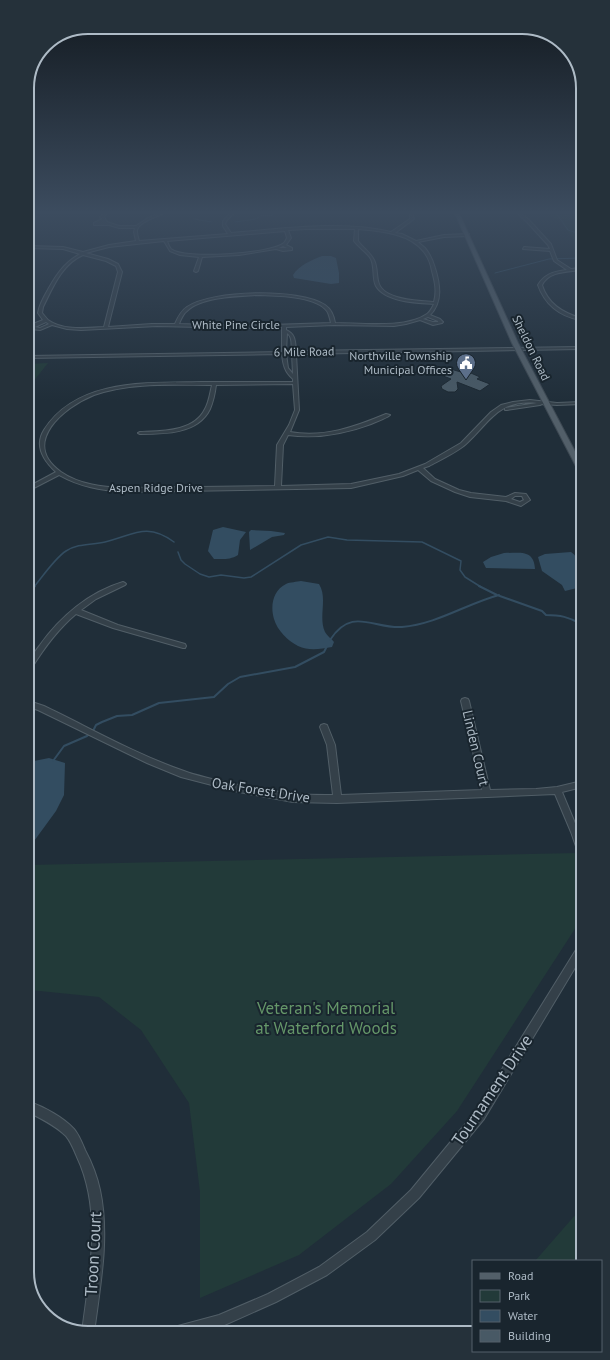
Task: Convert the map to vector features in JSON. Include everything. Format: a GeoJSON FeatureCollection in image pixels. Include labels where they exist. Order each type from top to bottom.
{"type":"FeatureCollection","features":[{"type":"Feature","properties":{"kind":"main road","name":"Sheldon Road"},"geometry":{"type":"LineString","coordinates":[[485,274],[518,349],[576,460]]}},
{"type":"Feature","properties":{"kind":"street"},"geometry":{"type":"LineString","coordinates":[[45,321],[41,316],[40,309],[59,274]]}},
{"type":"Feature","properties":{"kind":"street"},"geometry":{"type":"LineString","coordinates":[[106,327],[119,274]]}},
{"type":"Feature","properties":{"kind":"street"},"geometry":{"type":"LineString","coordinates":[[376,274],[378,285],[381,289],[393,297],[435,303]]}},
{"type":"Feature","properties":{"kind":"street"},"geometry":{"type":"LineString","coordinates":[[428,316],[432,312],[438,289],[435,274]]}},
{"type":"Feature","properties":{"kind":"street"},"geometry":{"type":"LineString","coordinates":[[554,274],[544,279],[541,283],[542,289],[551,304],[564,313],[565,317],[569,319],[576,319]]}},
{"type":"Feature","properties":{"kind":"street"},"geometry":{"type":"LineString","coordinates":[[176,325],[185,310],[196,303],[206,300],[223,297],[280,295],[305,298],[320,303],[328,310],[333,324]]}},
{"type":"Feature","properties":{"kind":"street","name":"White Pine Circle"},"geometry":{"type":"LineString","coordinates":[[34,325],[45,321],[72,328],[176,325],[232,327],[393,324],[410,323],[420,319],[428,316],[441,322],[437,324],[420,319]]}},
{"type":"Feature","properties":{"kind":"street","name":"White Pine Circle"},"geometry":{"type":"LineString","coordinates":[[34,328],[40,329],[52,324]]}},
{"type":"Feature","properties":{"kind":"street"},"geometry":{"type":"LineString","coordinates":[[284,326],[286,367],[289,374],[295,381]]}},
{"type":"Feature","properties":{"kind":"street","name":"White Pine Circle"},"geometry":{"type":"LineString","coordinates":[[278,488],[279,451],[296,410],[296,374],[293,338],[290,333],[285,331]]}},
{"type":"Feature","properties":{"kind":"street","name":"6 Mile Road"},"geometry":{"type":"LineString","coordinates":[[34,357],[576,348]]}},
{"type":"Feature","properties":{"kind":"street","name":"Aspen Ridge Drive"},"geometry":{"type":"LineString","coordinates":[[295,381],[214,385],[163,384],[129,386],[100,392],[76,402],[55,417],[47,428],[42,440],[43,455],[58,473],[86,485],[102,488],[125,490],[351,486],[401,475],[444,456],[463,444],[488,418],[499,410],[546,403],[576,403]]}},
{"type":"Feature","properties":{"kind":"street"},"geometry":{"type":"LineString","coordinates":[[140,433],[173,431],[183,428],[196,421],[206,412],[214,385]]}},
{"type":"Feature","properties":{"kind":"street"},"geometry":{"type":"LineString","coordinates":[[286,433],[306,435],[337,432],[362,427],[388,415]]}},
{"type":"Feature","properties":{"kind":"street"},"geometry":{"type":"LineString","coordinates":[[419,468],[434,480],[457,491],[476,496],[507,499]]}},
{"type":"Feature","properties":{"kind":"street"},"geometry":{"type":"LineString","coordinates":[[34,486],[58,473]]}},
{"type":"Feature","properties":{"kind":"street"},"geometry":{"type":"LineString","coordinates":[[34,659],[52,634],[76,611],[108,590],[123,584]]}},
{"type":"Feature","properties":{"kind":"street"},"geometry":{"type":"LineString","coordinates":[[76,611],[116,628],[183,646]]}},
{"type":"Feature","properties":{"kind":"street","name":"Linden Court"},"geometry":{"type":"LineString","coordinates":[[466,701],[487,794]]}},
{"type":"Feature","properties":{"kind":"street","name":"Oak Forest Drive"},"geometry":{"type":"LineString","coordinates":[[34,706],[47,710],[150,761],[184,775],[239,789],[294,798],[337,799],[487,794],[557,790],[576,785]]}},
{"type":"Feature","properties":{"kind":"street"},"geometry":{"type":"LineString","coordinates":[[324,727],[331,745],[337,799]]}},
{"type":"Feature","properties":{"kind":"street"},"geometry":{"type":"LineString","coordinates":[[557,790],[576,835]]}},
{"type":"Feature","properties":{"kind":"street","name":"Tournament Drive"},"geometry":{"type":"LineString","coordinates":[[201,1326],[220,1321],[272,1298],[323,1271],[371,1236],[410,1199],[448,1156],[480,1115],[576,958]]}},
{"type":"Feature","properties":{"kind":"street","name":"Troon Court"},"geometry":{"type":"LineString","coordinates":[[34,1109],[50,1117],[69,1132],[82,1154],[93,1181],[98,1217],[89,1326]]}},
{"type":"Feature","properties":{"kind":"green space"},"geometry":{"type":"Polygon","coordinates":[[[48,363],[34,380],[34,364],[48,363]]]}},
{"type":"Feature","properties":{"kind":"green space","name":"Veteran's Memorial at Waterford Woods"},"geometry":{"type":"Polygon","coordinates":[[[576,853],[576,927],[457,1111],[391,1184],[299,1255],[200,1298],[200,1192],[189,1103],[141,1030],[99,997],[34,990],[34,865],[576,853]]]}},
{"type":"Feature","properties":{"kind":"green space"},"geometry":{"type":"Polygon","coordinates":[[[576,1214],[576,1260],[536,1260],[576,1214]]]}},
{"type":"Feature","properties":{"kind":"water"},"geometry":{"type":"Polygon","coordinates":[[[339,274],[339,283],[331,284],[294,278],[293,275],[339,274]]]}},
{"type":"Feature","properties":{"kind":"water"},"geometry":{"type":"Polygon","coordinates":[[[223,527],[246,532],[240,540],[238,555],[223,559],[214,559],[208,551],[213,530],[223,527]]]}},
{"type":"Feature","properties":{"kind":"water"},"geometry":{"type":"Polygon","coordinates":[[[251,530],[285,533],[284,535],[272,537],[250,550],[249,532],[251,530]]]}},
{"type":"Feature","properties":{"kind":"water"},"geometry":{"type":"Polygon","coordinates":[[[571,552],[575,555],[576,588],[565,591],[562,585],[542,571],[538,557],[545,554],[571,552]]]}},
{"type":"Feature","properties":{"kind":"water"},"geometry":{"type":"Polygon","coordinates":[[[504,553],[521,553],[529,555],[532,558],[535,569],[486,568],[483,562],[491,557],[504,553]]]}},
{"type":"Feature","properties":{"kind":"water"},"geometry":{"type":"Polygon","coordinates":[[[301,581],[319,584],[322,589],[323,626],[325,632],[334,642],[332,647],[319,649],[302,648],[283,635],[275,623],[272,609],[275,594],[286,584],[301,581]]]}},
{"type":"Feature","properties":{"kind":"water"},"geometry":{"type":"Polygon","coordinates":[[[49,758],[65,763],[64,795],[56,811],[34,841],[34,761],[49,758]]]}},
{"type":"Feature","properties":{"kind":"building","name":"Northville Township Municipal Offices"},"geometry":{"type":"Polygon","coordinates":[[[447,368],[461,372],[464,370],[480,377],[477,379],[490,384],[480,391],[457,382],[458,389],[455,392],[448,392],[442,389],[441,386],[451,379],[438,374],[447,368]]]}},
{"type":"Feature","properties":{"kind":"waterway"},"geometry":{"type":"LineString","coordinates":[[34,587],[58,558],[71,548],[105,542],[147,531],[155,532],[174,542]]}},
{"type":"Feature","properties":{"kind":"waterway"},"geometry":{"type":"LineString","coordinates":[[178,552],[181,560],[200,574],[209,577],[221,575],[244,578],[251,577],[301,545],[328,537],[347,540],[422,542],[461,561],[460,570],[465,577],[481,587]]}},
{"type":"Feature","properties":{"kind":"waterway"},"geometry":{"type":"LineString","coordinates":[[481,587],[498,595]]}},
{"type":"Feature","properties":{"kind":"waterway"},"geometry":{"type":"LineString","coordinates":[[330,640],[338,630],[346,624],[355,621],[391,627],[415,625],[439,618],[498,595]]}},
{"type":"Feature","properties":{"kind":"waterway"},"geometry":{"type":"LineString","coordinates":[[498,595],[542,611],[546,615],[556,615],[576,622]]}},
{"type":"Feature","properties":{"kind":"waterway"},"geometry":{"type":"LineString","coordinates":[[53,761],[64,746],[87,736],[93,731],[96,725],[102,722],[117,716],[132,715],[159,703],[214,697],[228,684],[240,677],[295,667],[324,652],[327,646]]}},
{"type":"Feature","properties":{"kind":"place","name":"Northville Township Municipal Offices"},"geometry":{"type":"Point","coordinates":[466,380]}}]}
